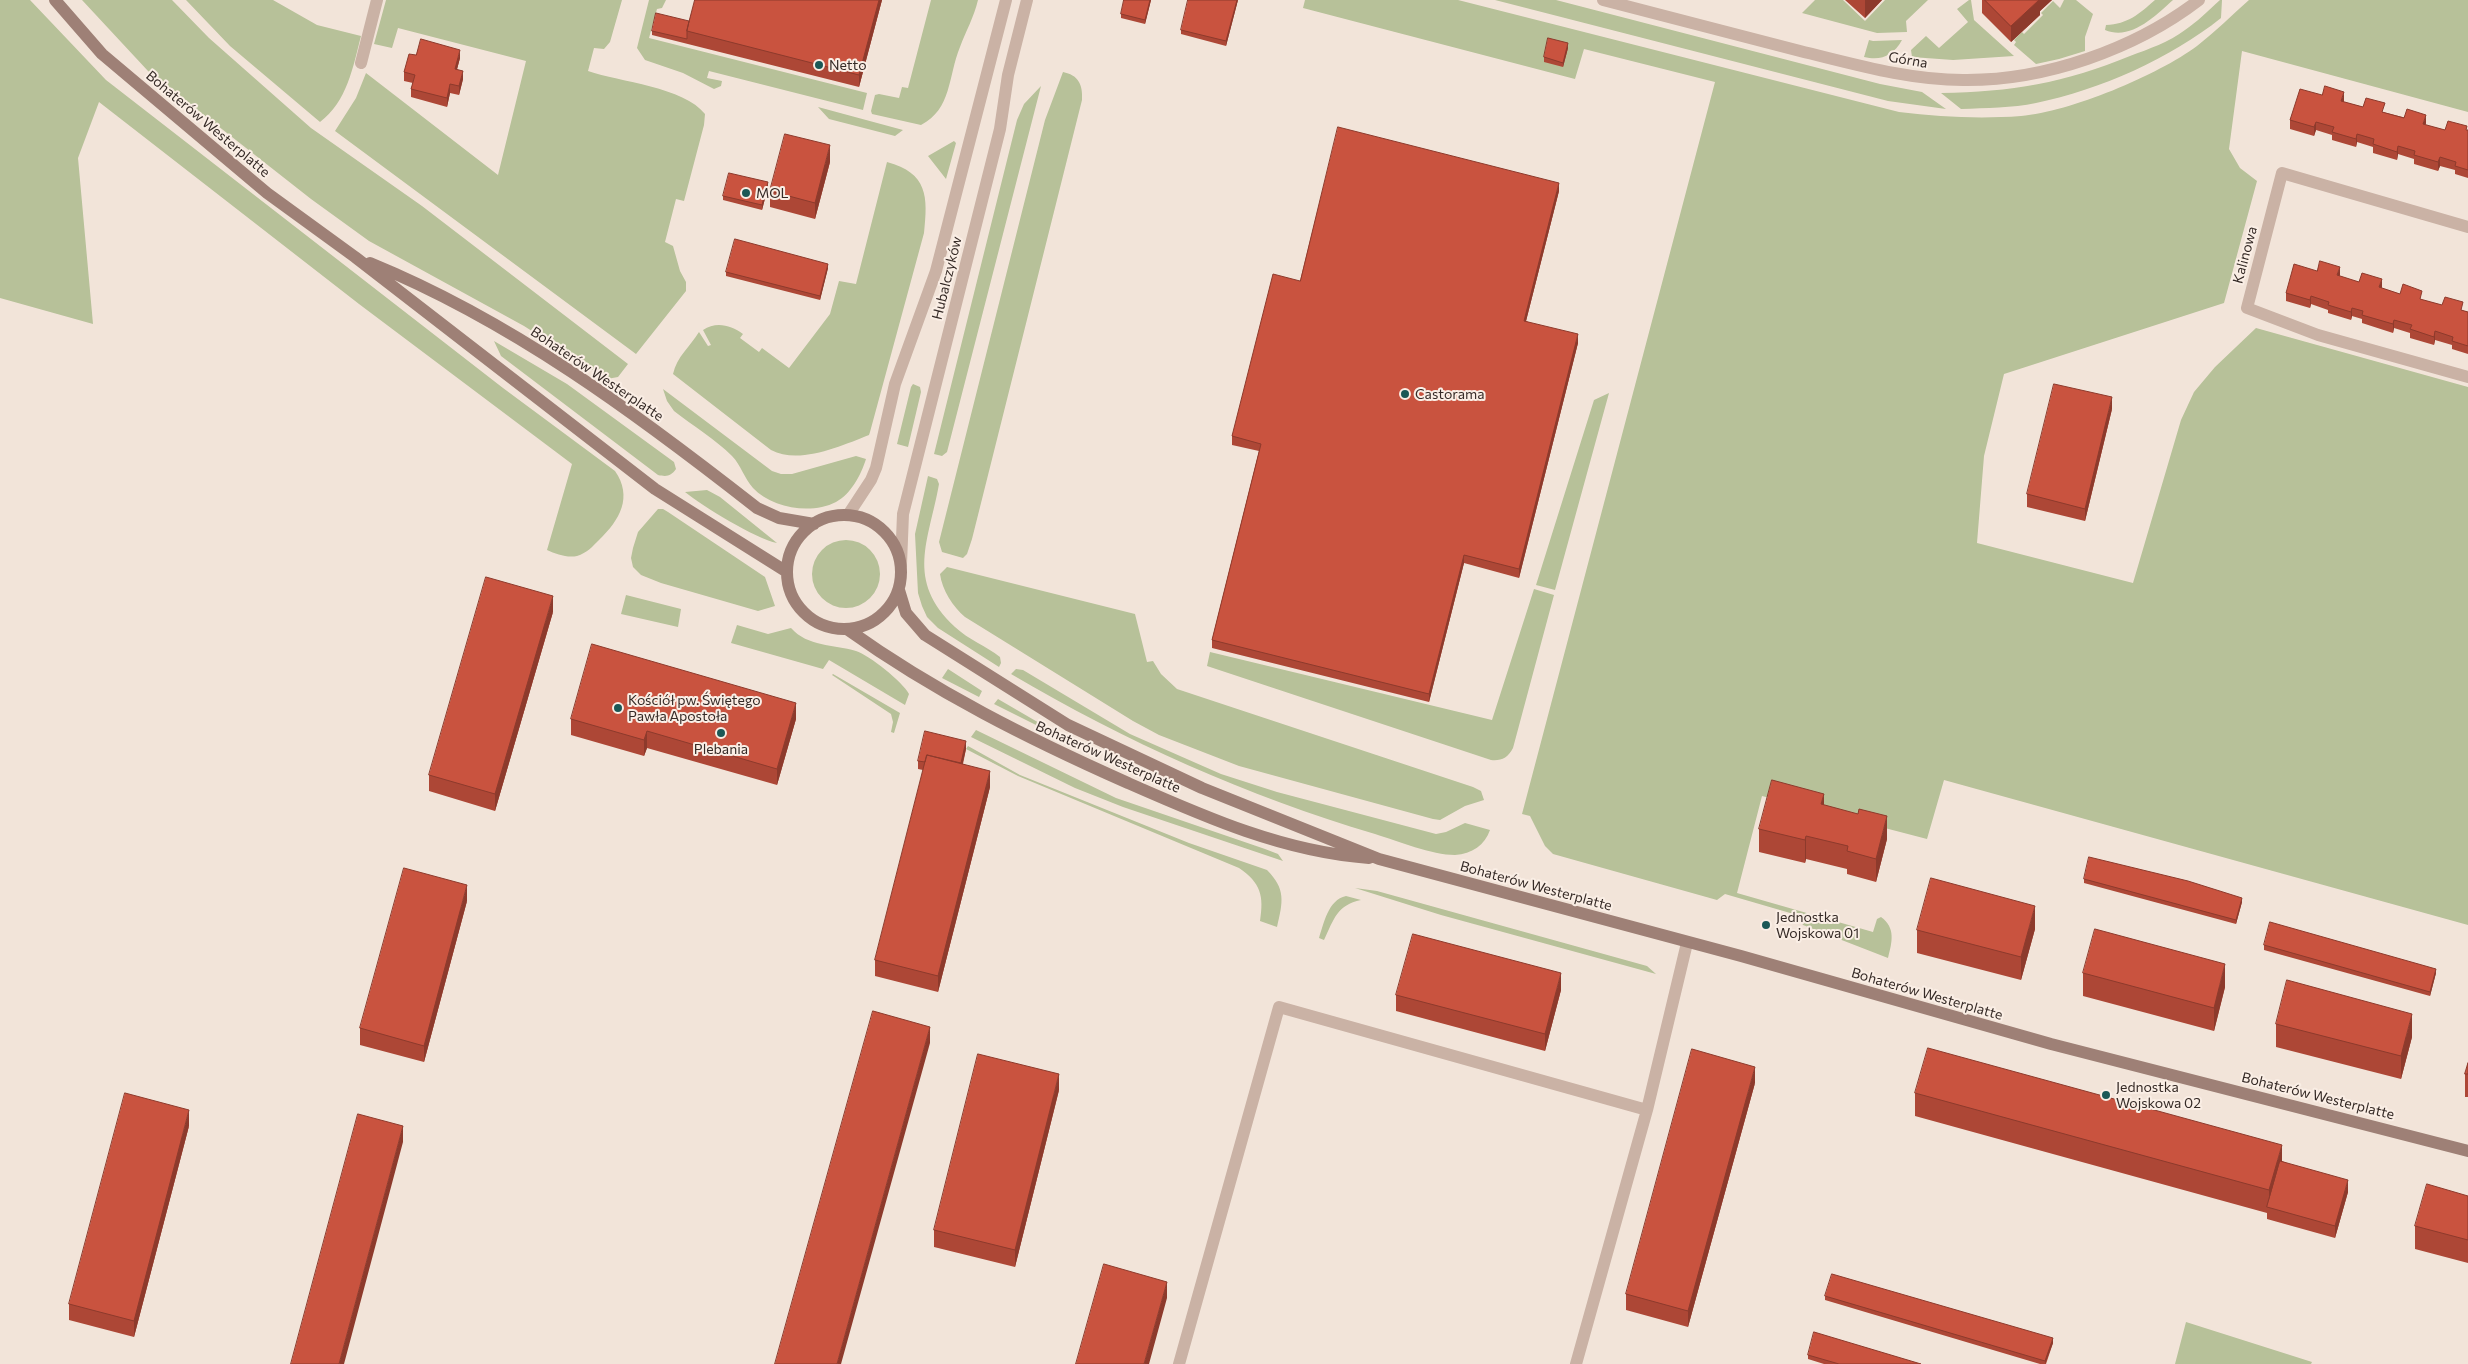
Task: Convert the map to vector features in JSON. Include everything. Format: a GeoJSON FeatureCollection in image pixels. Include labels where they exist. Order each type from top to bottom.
{"type":"FeatureCollection","features":[{"type":"Feature","properties":{"kind":"main road","name":"Bohaterów Westerplatte"},"geometry":{"type":"LineString","coordinates":[[55,0],[102,54],[268,193],[355,257],[655,489],[787,572]]}},
{"type":"Feature","properties":{"kind":"main road","name":"Bohaterów Westerplatte"},"geometry":{"type":"LineString","coordinates":[[355,257],[420,284],[554,360],[624,407],[762,511],[779,518],[814,524]]}},
{"type":"Feature","properties":{"kind":"main road"},"geometry":{"type":"LineString","coordinates":[[848,515],[870,522],[888,536],[896,548],[901,564],[899,590],[889,608],[873,622],[846,630],[831,628],[817,622],[804,613],[798,607],[792,594],[787,572],[794,544],[803,533],[814,524],[830,517],[848,515]]}},
{"type":"Feature","properties":{"kind":"main road","name":"Bohaterów Westerplatte"},"geometry":{"type":"LineString","coordinates":[[899,590],[906,613],[925,635],[1068,725],[1202,788],[1379,859],[2042,1041],[2468,1151]]}},
{"type":"Feature","properties":{"kind":"main road","name":"Bohaterów Westerplatte"},"geometry":{"type":"LineString","coordinates":[[846,630],[893,662],[987,717],[1037,743],[1176,804],[1229,826],[1306,848],[1344,856],[1379,859]]}},
{"type":"Feature","properties":{"kind":"street"},"geometry":{"type":"LineString","coordinates":[[361,62],[377,0]]}},
{"type":"Feature","properties":{"kind":"street","name":"Hubalczyków"},"geometry":{"type":"LineString","coordinates":[[848,515],[871,480],[876,468],[895,384],[936,271],[1006,0]]}},
{"type":"Feature","properties":{"kind":"street","name":"Hubalczyków"},"geometry":{"type":"LineString","coordinates":[[901,564],[903,514],[1000,129],[1008,75],[1027,0]]}},
{"type":"Feature","properties":{"kind":"street","name":"Górna"},"geometry":{"type":"LineString","coordinates":[[1603,0],[1868,68],[1920,78],[1965,80],[1998,79],[2087,58],[2140,37],[2180,15],[2199,0]]}},
{"type":"Feature","properties":{"kind":"street","name":"Kalinowa"},"geometry":{"type":"LineString","coordinates":[[2468,227],[2282,173],[2247,308],[2318,335],[2468,377]]}},
{"type":"Feature","properties":{"kind":"street"},"geometry":{"type":"LineString","coordinates":[[1576,1364],[1647,1110],[1687,943]]}},
{"type":"Feature","properties":{"kind":"street"},"geometry":{"type":"LineString","coordinates":[[1178,1364],[1279,1007],[1647,1110]]}},
{"type":"Feature","properties":{"kind":"green space"},"geometry":{"type":"Polygon","coordinates":[[[0,0],[30,0],[106,80],[503,388],[615,471],[623,490],[623,499],[622,508],[613,524],[590,549],[577,556],[565,556],[547,550],[572,464],[359,304],[99,102],[78,158],[93,324],[0,298],[0,0]]]}},
{"type":"Feature","properties":{"kind":"green space"},"geometry":{"type":"Polygon","coordinates":[[[82,0],[172,0],[209,38],[311,128],[422,206],[628,364],[618,377],[607,379],[524,326],[369,241],[311,199],[148,71],[82,0]]]}},
{"type":"Feature","properties":{"kind":"green space"},"geometry":{"type":"Polygon","coordinates":[[[186,0],[273,0],[317,25],[361,36],[348,83],[337,104],[320,122],[230,46],[186,0]]]}},
{"type":"Feature","properties":{"kind":"green space"},"geometry":{"type":"Polygon","coordinates":[[[386,0],[622,0],[610,42],[604,49],[594,48],[588,71],[667,91],[682,97],[705,114],[704,125],[684,201],[676,199],[665,242],[673,246],[680,271],[686,282],[686,291],[636,354],[335,131],[356,98],[366,73],[498,175],[526,61],[398,28],[392,48],[374,44],[386,0]]]}},
{"type":"Feature","properties":{"kind":"green space"},"geometry":{"type":"Polygon","coordinates":[[[649,0],[666,0],[662,8],[657,9],[649,38],[867,93],[863,110],[709,71],[707,78],[722,81],[721,86],[714,89],[683,73],[645,60],[637,48],[649,0]]]}},
{"type":"Feature","properties":{"kind":"green space"},"geometry":{"type":"Polygon","coordinates":[[[931,0],[978,0],[956,58],[944,101],[931,118],[921,125],[872,114],[875,95],[899,98],[902,87],[908,88],[931,0]]]}},
{"type":"Feature","properties":{"kind":"green space"},"geometry":{"type":"Polygon","coordinates":[[[1305,0],[1458,0],[1899,112],[1945,116],[2006,117],[2041,113],[2088,100],[2160,69],[2204,41],[2249,0],[2468,0],[2468,112],[2242,51],[2229,149],[2240,168],[2257,181],[2224,303],[2004,374],[1984,456],[1977,543],[2133,583],[2181,420],[2194,392],[2215,367],[2256,328],[2468,387],[2468,925],[1944,780],[1927,839],[1762,796],[1737,893],[1873,932],[1877,919],[1881,917],[1889,926],[1892,936],[1888,958],[1803,925],[1797,915],[1725,894],[1717,900],[1553,854],[1545,846],[1530,816],[1522,814],[1715,82],[1584,49],[1575,79],[1303,8],[1305,0]]]}},
{"type":"Feature","properties":{"kind":"green space"},"geometry":{"type":"Polygon","coordinates":[[[1495,0],[1556,0],[1880,84],[1922,92],[1946,109],[1888,101],[1495,0]]]}},
{"type":"Feature","properties":{"kind":"green space"},"geometry":{"type":"Polygon","coordinates":[[[1815,0],[1843,0],[1865,21],[1885,0],[1928,0],[1906,21],[1907,32],[1877,33],[1802,13],[1815,0]]]}},
{"type":"Feature","properties":{"kind":"green space"},"geometry":{"type":"Polygon","coordinates":[[[1971,0],[1974,20],[2014,56],[1953,60],[1912,57],[1911,50],[1926,36],[1939,48],[1968,22],[1957,9],[1971,0]]]}},
{"type":"Feature","properties":{"kind":"green space"},"geometry":{"type":"Polygon","coordinates":[[[2064,0],[2076,0],[2093,14],[2085,37],[2085,51],[2036,64],[2014,45],[2016,42],[2014,40],[2022,32],[2024,34],[2043,15],[2041,13],[2053,1],[2060,8],[2064,0]]]}},
{"type":"Feature","properties":{"kind":"green space"},"geometry":{"type":"Polygon","coordinates":[[[2155,0],[2173,0],[2133,30],[2115,33],[2105,30],[2106,25],[2121,23],[2127,20],[2138,14],[2155,0]]]}},
{"type":"Feature","properties":{"kind":"green space"},"geometry":{"type":"Polygon","coordinates":[[[2222,0],[2221,18],[2201,33],[2134,71],[2085,90],[2027,105],[1961,109],[1941,93],[2014,88],[2083,73],[2152,48],[2172,38],[2194,23],[2222,0]]]}},
{"type":"Feature","properties":{"kind":"green space"},"geometry":{"type":"Polygon","coordinates":[[[1869,40],[1902,40],[1895,50],[1886,56],[1870,58],[1864,57],[1869,40]]]}},
{"type":"Feature","properties":{"kind":"green space"},"geometry":{"type":"Polygon","coordinates":[[[1063,72],[1076,78],[1082,89],[1082,100],[972,539],[967,554],[963,558],[942,552],[939,542],[1045,120],[1063,72]]]}},
{"type":"Feature","properties":{"kind":"green space"},"geometry":{"type":"Polygon","coordinates":[[[1041,86],[947,452],[942,456],[934,454],[1017,120],[1024,104],[1041,86]]]}},
{"type":"Feature","properties":{"kind":"green space"},"geometry":{"type":"Polygon","coordinates":[[[818,107],[903,130],[895,136],[829,119],[818,107]]]}},
{"type":"Feature","properties":{"kind":"green space"},"geometry":{"type":"Polygon","coordinates":[[[954,141],[956,143],[946,179],[928,156],[954,141]]]}},
{"type":"Feature","properties":{"kind":"green space"},"geometry":{"type":"Polygon","coordinates":[[[887,162],[901,167],[918,180],[925,198],[926,208],[924,233],[869,435],[833,449],[807,455],[794,456],[771,450],[673,374],[675,368],[699,332],[708,346],[711,345],[703,330],[708,327],[723,325],[743,334],[740,338],[759,352],[762,348],[789,368],[830,314],[839,281],[856,284],[887,162]]]}},
{"type":"Feature","properties":{"kind":"green space"},"geometry":{"type":"Polygon","coordinates":[[[494,341],[567,384],[674,462],[676,469],[668,475],[658,475],[501,356],[494,341]]]}},
{"type":"Feature","properties":{"kind":"green space"},"geometry":{"type":"Polygon","coordinates":[[[913,384],[920,387],[921,392],[908,447],[897,444],[913,384]]]}},
{"type":"Feature","properties":{"kind":"green space"},"geometry":{"type":"Polygon","coordinates":[[[663,389],[772,471],[781,474],[792,474],[856,456],[866,459],[864,465],[851,489],[836,502],[826,506],[804,509],[781,505],[761,495],[753,488],[732,456],[674,411],[667,401],[663,389]]]}},
{"type":"Feature","properties":{"kind":"green space"},"geometry":{"type":"Polygon","coordinates":[[[1609,393],[1555,590],[1536,585],[1594,400],[1609,393]]]}},
{"type":"Feature","properties":{"kind":"green space"},"geometry":{"type":"Polygon","coordinates":[[[928,476],[937,479],[939,484],[924,559],[925,576],[930,593],[940,610],[955,627],[1000,657],[1001,663],[999,667],[938,628],[927,617],[922,606],[918,593],[915,534],[928,476]]]}},
{"type":"Feature","properties":{"kind":"green space"},"geometry":{"type":"Polygon","coordinates":[[[707,490],[720,497],[777,543],[756,535],[730,521],[685,492],[707,490]]]}},
{"type":"Feature","properties":{"kind":"green space"},"geometry":{"type":"Polygon","coordinates":[[[658,509],[668,512],[765,577],[775,606],[758,611],[661,583],[641,575],[633,567],[631,558],[633,548],[638,532],[658,509]]]}},
{"type":"Feature","properties":{"kind":"green space"},"geometry":{"type":"Polygon","coordinates":[[[846,540],[859,543],[870,550],[877,561],[880,574],[877,587],[870,598],[859,605],[846,608],[833,605],[822,598],[815,587],[812,574],[815,561],[822,550],[833,543],[846,540]]]}},
{"type":"Feature","properties":{"kind":"green space"},"geometry":{"type":"Polygon","coordinates":[[[947,567],[1135,614],[1147,662],[1153,661],[1161,674],[1177,689],[1473,787],[1481,791],[1484,800],[1465,806],[1440,820],[1433,819],[1239,766],[1159,735],[1133,721],[965,617],[952,603],[943,586],[940,574],[947,567]]]}},
{"type":"Feature","properties":{"kind":"green space"},"geometry":{"type":"Polygon","coordinates":[[[1534,589],[1554,595],[1513,748],[1509,754],[1498,760],[1491,760],[1207,666],[1210,652],[1492,720],[1534,589]]]}},
{"type":"Feature","properties":{"kind":"green space"},"geometry":{"type":"Polygon","coordinates":[[[626,595],[681,609],[678,627],[621,614],[626,595]]]}},
{"type":"Feature","properties":{"kind":"green space"},"geometry":{"type":"Polygon","coordinates":[[[737,625],[768,634],[791,628],[805,639],[813,642],[856,651],[885,670],[906,689],[909,694],[905,705],[829,660],[823,669],[731,643],[737,625]]]}},
{"type":"Feature","properties":{"kind":"green space"},"geometry":{"type":"Polygon","coordinates":[[[948,669],[982,691],[979,697],[942,678],[948,669]]]}},
{"type":"Feature","properties":{"kind":"green space"},"geometry":{"type":"Polygon","coordinates":[[[1016,669],[1023,670],[1130,734],[1221,774],[1277,792],[1436,834],[1446,832],[1465,823],[1490,830],[1485,840],[1477,848],[1467,853],[1455,855],[1426,850],[1327,819],[1234,785],[1143,744],[1054,699],[1011,674],[1016,669]]]}},
{"type":"Feature","properties":{"kind":"green space"},"geometry":{"type":"Polygon","coordinates":[[[833,674],[900,713],[894,733],[891,732],[893,722],[891,714],[833,674]]]}},
{"type":"Feature","properties":{"kind":"green space"},"geometry":{"type":"Polygon","coordinates":[[[998,699],[1053,731],[1054,734],[994,704],[998,699]]]}},
{"type":"Feature","properties":{"kind":"green space"},"geometry":{"type":"Polygon","coordinates":[[[976,730],[1116,798],[1265,849],[1278,854],[1283,861],[1123,807],[1075,788],[971,737],[976,730]]]}},
{"type":"Feature","properties":{"kind":"green space"},"geometry":{"type":"Polygon","coordinates":[[[968,746],[1020,775],[1189,843],[1267,870],[1280,890],[1281,910],[1277,927],[1260,921],[1262,904],[1259,891],[1252,879],[1239,868],[1018,776],[966,749],[968,746]]]}},
{"type":"Feature","properties":{"kind":"green space"},"geometry":{"type":"Polygon","coordinates":[[[1355,888],[1377,891],[1647,966],[1656,974],[1441,915],[1355,888]]]}},
{"type":"Feature","properties":{"kind":"green space"},"geometry":{"type":"Polygon","coordinates":[[[1346,896],[1361,900],[1346,905],[1341,909],[1324,940],[1319,938],[1331,907],[1340,898],[1346,896]]]}},
{"type":"Feature","properties":{"kind":"green space"},"geometry":{"type":"Polygon","coordinates":[[[2186,1322],[2312,1362],[2311,1364],[2175,1364],[2186,1322]]]}},
{"type":"Feature","properties":{"kind":"building","name":"Netto"},"geometry":{"type":"Polygon","coordinates":[[[695,0],[879,0],[859,75],[687,31],[695,0]]]}},
{"type":"Feature","properties":{"kind":"building"},"geometry":{"type":"Polygon","coordinates":[[[1124,0],[1150,0],[1145,20],[1121,14],[1124,0]]]}},
{"type":"Feature","properties":{"kind":"building"},"geometry":{"type":"Polygon","coordinates":[[[1188,0],[1237,0],[1226,41],[1181,30],[1188,0]]]}},
{"type":"Feature","properties":{"kind":"building"},"geometry":{"type":"Polygon","coordinates":[[[1985,0],[2039,0],[2011,26],[1985,0]]]}},
{"type":"Feature","properties":{"kind":"building"},"geometry":{"type":"Polygon","coordinates":[[[656,13],[689,21],[687,39],[652,31],[656,13]]]}},
{"type":"Feature","properties":{"kind":"building"},"geometry":{"type":"Polygon","coordinates":[[[1548,38],[1568,43],[1563,63],[1544,57],[1548,38]]]}},
{"type":"Feature","properties":{"kind":"building"},"geometry":{"type":"Polygon","coordinates":[[[421,39],[460,50],[455,69],[463,71],[459,86],[450,84],[447,98],[411,89],[415,75],[404,72],[409,54],[416,55],[421,39]]]}},
{"type":"Feature","properties":{"kind":"building"},"geometry":{"type":"Polygon","coordinates":[[[2325,86],[2344,92],[2341,101],[2363,107],[2366,98],[2385,103],[2382,112],[2404,118],[2407,109],[2426,115],[2423,124],[2445,130],[2448,121],[2467,126],[2468,170],[2455,166],[2456,162],[2440,157],[2438,162],[2414,155],[2415,151],[2398,146],[2397,152],[2373,144],[2374,139],[2357,134],[2356,139],[2332,132],[2334,127],[2316,122],[2314,127],[2290,120],[2300,89],[2322,95],[2325,86]]]}},
{"type":"Feature","properties":{"kind":"building","name":"Castorama"},"geometry":{"type":"Polygon","coordinates":[[[1338,127],[1559,183],[1524,321],[1578,334],[1519,569],[1464,555],[1429,694],[1212,640],[1261,444],[1232,436],[1273,274],[1300,281],[1338,127]]]}},
{"type":"Feature","properties":{"kind":"building"},"geometry":{"type":"Polygon","coordinates":[[[785,134],[830,145],[815,203],[770,191],[785,134]]]}},
{"type":"Feature","properties":{"kind":"building","name":"MOL"},"geometry":{"type":"Polygon","coordinates":[[[729,173],[768,182],[762,205],[723,196],[729,173]]]}},
{"type":"Feature","properties":{"kind":"building"},"geometry":{"type":"Polygon","coordinates":[[[735,239],[828,264],[820,296],[726,272],[735,239]]]}},
{"type":"Feature","properties":{"kind":"building"},"geometry":{"type":"Polygon","coordinates":[[[2320,261],[2340,267],[2337,275],[2359,282],[2362,273],[2382,279],[2379,287],[2400,294],[2403,284],[2422,291],[2420,299],[2442,305],[2445,297],[2463,302],[2461,310],[2468,312],[2468,346],[2452,341],[2453,337],[2435,331],[2434,337],[2410,329],[2412,325],[2394,320],[2393,324],[2362,315],[2363,311],[2352,308],[2351,312],[2328,305],[2329,302],[2311,296],[2310,300],[2286,293],[2294,264],[2317,271],[2320,261]]]}},
{"type":"Feature","properties":{"kind":"building"},"geometry":{"type":"Polygon","coordinates":[[[2054,384],[2112,397],[2085,509],[2027,494],[2054,384]]]}},
{"type":"Feature","properties":{"kind":"building"},"geometry":{"type":"Polygon","coordinates":[[[486,577],[553,596],[495,794],[429,775],[486,577]]]}},
{"type":"Feature","properties":{"kind":"building"},"geometry":{"type":"Polygon","coordinates":[[[592,644],[796,703],[777,769],[647,731],[644,740],[571,719],[592,644]]]}},
{"type":"Feature","properties":{"kind":"building"},"geometry":{"type":"Polygon","coordinates":[[[925,731],[966,741],[961,763],[927,755],[925,762],[918,761],[925,731]]]}},
{"type":"Feature","properties":{"kind":"building"},"geometry":{"type":"Polygon","coordinates":[[[927,755],[990,771],[938,976],[875,960],[927,755]]]}},
{"type":"Feature","properties":{"kind":"building"},"geometry":{"type":"Polygon","coordinates":[[[1772,780],[1824,794],[1821,804],[1858,814],[1859,809],[1887,816],[1876,859],[1847,851],[1848,846],[1806,836],[1805,840],[1759,829],[1772,780]]]}},
{"type":"Feature","properties":{"kind":"building"},"geometry":{"type":"Polygon","coordinates":[[[2089,857],[2188,881],[2242,898],[2236,920],[2084,879],[2089,857]]]}},
{"type":"Feature","properties":{"kind":"building"},"geometry":{"type":"Polygon","coordinates":[[[404,868],[467,885],[424,1046],[360,1028],[404,868]]]}},
{"type":"Feature","properties":{"kind":"building"},"geometry":{"type":"Polygon","coordinates":[[[1931,878],[2035,906],[2021,957],[1917,930],[1931,878]]]}},
{"type":"Feature","properties":{"kind":"building"},"geometry":{"type":"Polygon","coordinates":[[[2270,922],[2436,969],[2430,992],[2264,945],[2270,922]]]}},
{"type":"Feature","properties":{"kind":"building"},"geometry":{"type":"Polygon","coordinates":[[[2095,929],[2225,964],[2214,1008],[2083,973],[2095,929]]]}},
{"type":"Feature","properties":{"kind":"building"},"geometry":{"type":"Polygon","coordinates":[[[1413,934],[1561,973],[1545,1034],[1396,995],[1413,934]]]}},
{"type":"Feature","properties":{"kind":"building"},"geometry":{"type":"Polygon","coordinates":[[[2287,980],[2412,1014],[2401,1056],[2276,1024],[2287,980]]]}},
{"type":"Feature","properties":{"kind":"building"},"geometry":{"type":"Polygon","coordinates":[[[873,1011],[930,1027],[837,1364],[775,1364],[873,1011]]]}},
{"type":"Feature","properties":{"kind":"building"},"geometry":{"type":"Polygon","coordinates":[[[1928,1048],[2282,1145],[2269,1190],[1915,1093],[1928,1048]]]}},
{"type":"Feature","properties":{"kind":"building"},"geometry":{"type":"Polygon","coordinates":[[[1692,1049],[1755,1067],[1688,1311],[1626,1294],[1692,1049]]]}},
{"type":"Feature","properties":{"kind":"building"},"geometry":{"type":"Polygon","coordinates":[[[978,1054],[1059,1074],[1015,1250],[934,1230],[978,1054]]]}},
{"type":"Feature","properties":{"kind":"building"},"geometry":{"type":"Polygon","coordinates":[[[2468,1063],[2468,1074],[2465,1074],[2468,1063]]]}},
{"type":"Feature","properties":{"kind":"building"},"geometry":{"type":"Polygon","coordinates":[[[125,1093],[189,1110],[134,1321],[69,1304],[125,1093]]]}},
{"type":"Feature","properties":{"kind":"building"},"geometry":{"type":"Polygon","coordinates":[[[358,1114],[403,1126],[339,1364],[291,1364],[358,1114]]]}},
{"type":"Feature","properties":{"kind":"building"},"geometry":{"type":"Polygon","coordinates":[[[2280,1161],[2348,1180],[2335,1226],[2267,1207],[2280,1161]]]}},
{"type":"Feature","properties":{"kind":"building"},"geometry":{"type":"Polygon","coordinates":[[[2427,1184],[2468,1196],[2468,1240],[2415,1226],[2427,1184]]]}},
{"type":"Feature","properties":{"kind":"building"},"geometry":{"type":"Polygon","coordinates":[[[1104,1264],[1167,1282],[1144,1364],[1076,1364],[1104,1264]]]}},
{"type":"Feature","properties":{"kind":"building"},"geometry":{"type":"Polygon","coordinates":[[[1832,1274],[2053,1338],[2045,1361],[1825,1296],[1832,1274]]]}},
{"type":"Feature","properties":{"kind":"building"},"geometry":{"type":"Polygon","coordinates":[[[1814,1332],[1921,1364],[1839,1364],[1808,1355],[1814,1332]]]}},
{"type":"Feature","properties":{"kind":"place","name":"Netto"},"geometry":{"type":"Point","coordinates":[819,65]}},
{"type":"Feature","properties":{"kind":"place","name":"MOL"},"geometry":{"type":"Point","coordinates":[746,193]}},
{"type":"Feature","properties":{"kind":"place","name":"Castorama"},"geometry":{"type":"Point","coordinates":[1405,394]}},
{"type":"Feature","properties":{"kind":"place","name":"Kościół pw. Świętego Pawła Apostoła"},"geometry":{"type":"Point","coordinates":[618,708]}},
{"type":"Feature","properties":{"kind":"place","name":"Plebania"},"geometry":{"type":"Point","coordinates":[721,733]}},
{"type":"Feature","properties":{"kind":"place","name":"Jednostka Wojskowa 01"},"geometry":{"type":"Point","coordinates":[1766,925]}},
{"type":"Feature","properties":{"kind":"place","name":"Jednostka Wojskowa 02"},"geometry":{"type":"Point","coordinates":[2106,1095]}}]}
